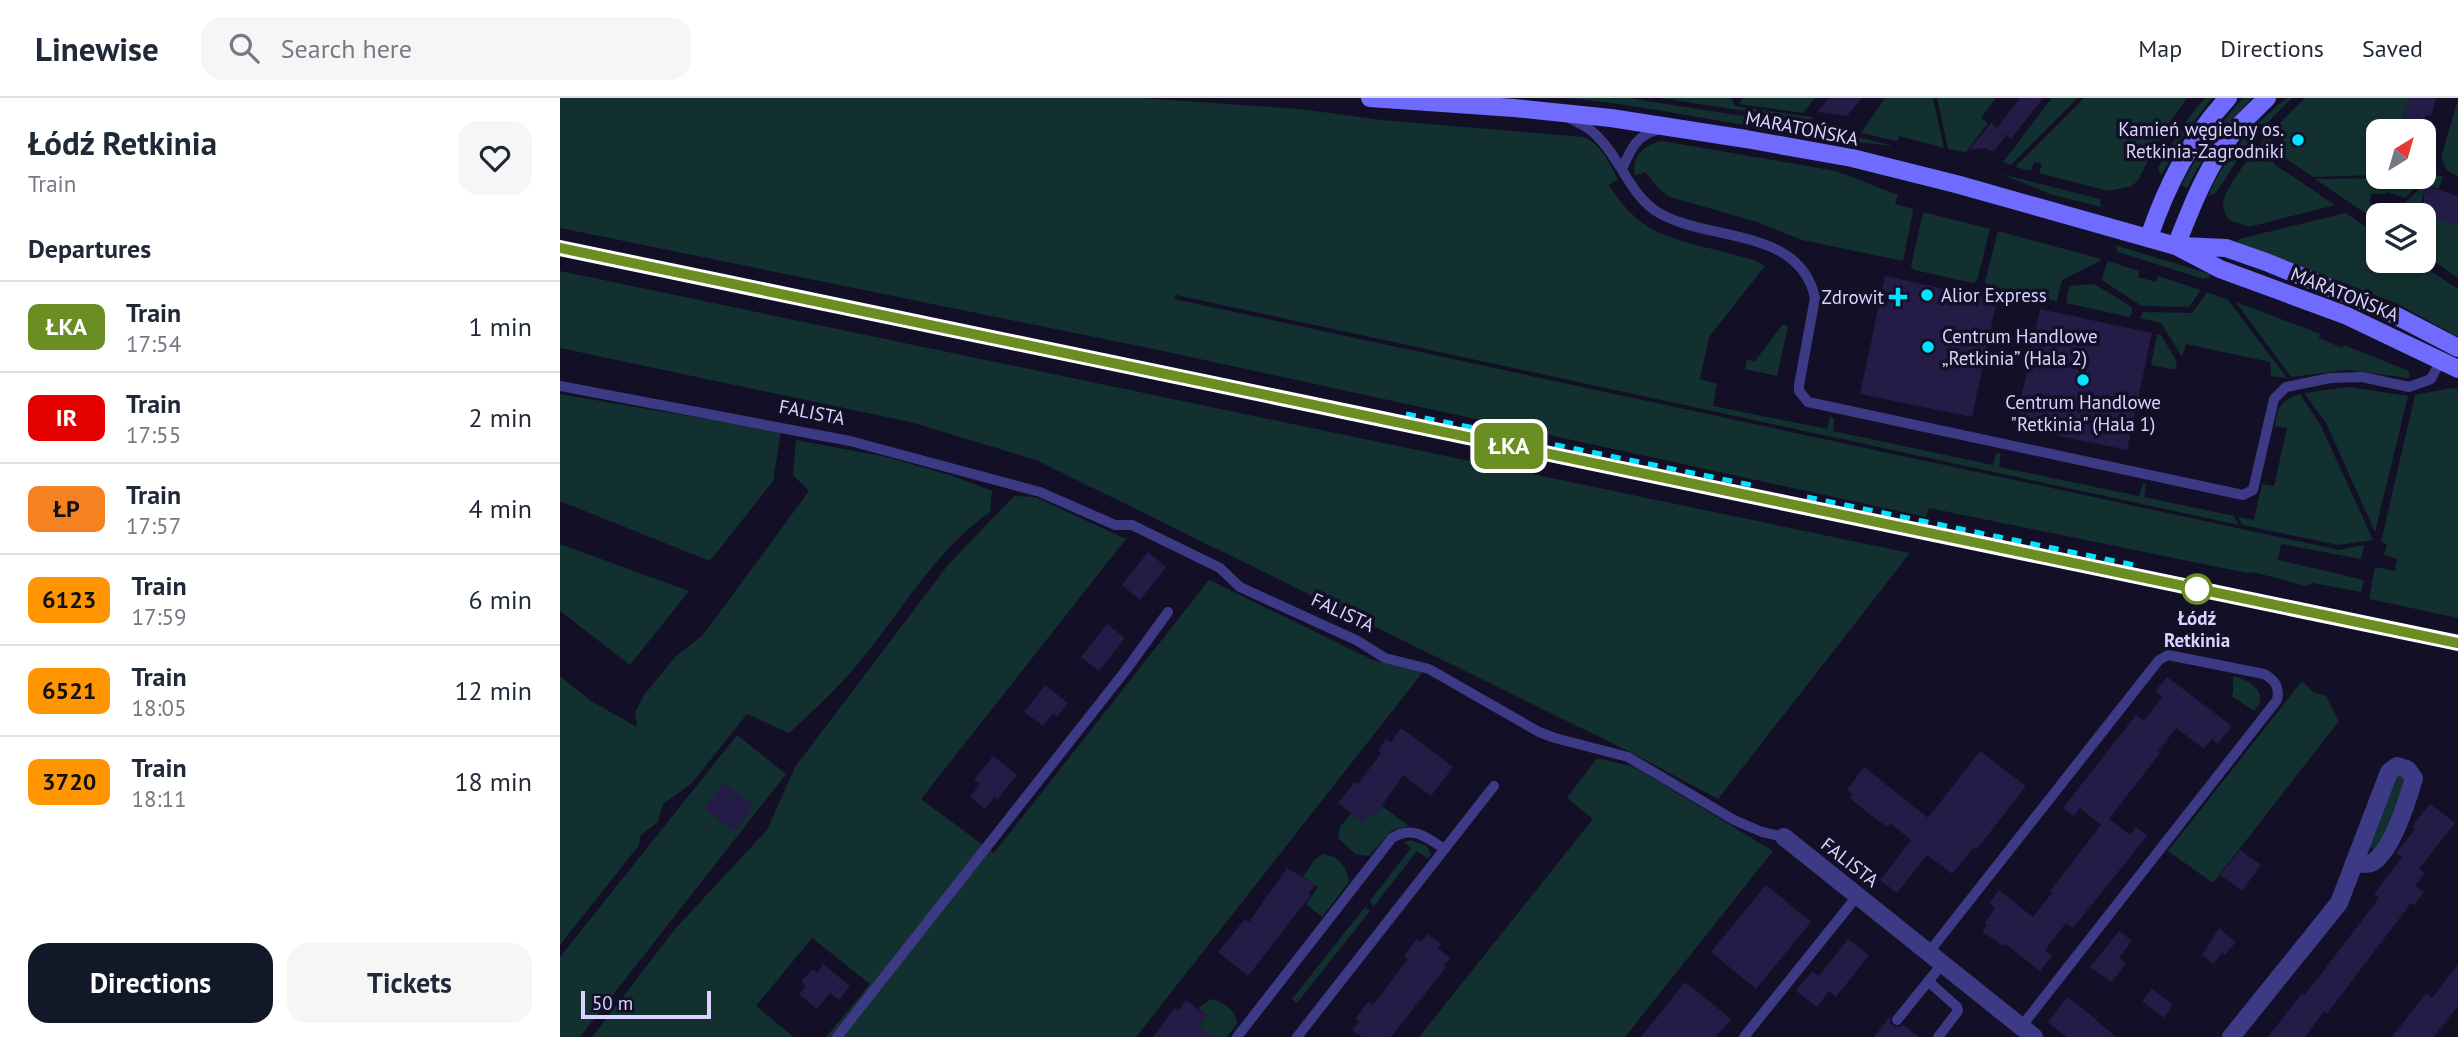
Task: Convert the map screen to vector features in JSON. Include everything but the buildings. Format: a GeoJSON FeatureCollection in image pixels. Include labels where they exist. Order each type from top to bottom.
{"type":"FeatureCollection","features":[{"type":"Feature","properties":{"kind":"main road","name":"MARATOŃSKA"},"geometry":{"type":"LineString","coordinates":[[1370,98],[1556,112],[1668,127],[1852,158],[2176,246],[2220,270],[2345,315],[2458,369]]}},
{"type":"Feature","properties":{"kind":"main road"},"geometry":{"type":"LineString","coordinates":[[2149,237],[2182,158],[2203,127],[2228,98]]}},
{"type":"Feature","properties":{"kind":"main road"},"geometry":{"type":"LineString","coordinates":[[2176,246],[2201,184],[2216,157],[2241,124],[2267,98]]}},
{"type":"Feature","properties":{"kind":"main road","name":"MARATOŃSKA"},"geometry":{"type":"LineString","coordinates":[[2176,246],[2226,248],[2266,262],[2389,312],[2458,348]]}},
{"type":"Feature","properties":{"kind":"street"},"geometry":{"type":"LineString","coordinates":[[2231,1037],[2339,903],[2354,862],[2389,772],[2397,766],[2407,769],[2414,778],[2385,849],[2373,862],[2363,865],[2354,862]]}},
{"type":"Feature","properties":{"kind":"street","name":"FALISTA"},"geometry":{"type":"LineString","coordinates":[[1784,837],[2028,1032]]}},
{"type":"Feature","properties":{"kind":"lane"},"geometry":{"type":"LineString","coordinates":[[1556,112],[1595,133],[1636,193],[1658,213],[1764,244],[1790,256],[1798,264],[1813,286],[1815,298],[1799,391],[1808,402],[2243,495],[2253,490],[2274,399],[2286,387],[2330,378],[2362,377],[2409,387],[2431,379],[2441,360]]}},
{"type":"Feature","properties":{"kind":"lane"},"geometry":{"type":"LineString","coordinates":[[1622,169],[1643,134],[1668,127]]}},
{"type":"Feature","properties":{"kind":"lane","name":"FALISTA"},"geometry":{"type":"LineString","coordinates":[[560,386],[849,441],[1040,492],[1115,525],[1132,525],[1220,568],[1240,587],[1358,641],[1385,658],[1429,670],[1539,732],[1628,757],[1734,820],[1762,832],[1784,837]]}},
{"type":"Feature","properties":{"kind":"lane"},"geometry":{"type":"LineString","coordinates":[[837,1037],[1126,670],[1168,612]]}},
{"type":"Feature","properties":{"kind":"lane"},"geometry":{"type":"LineString","coordinates":[[1897,1020],[1928,981],[1936,957],[2159,660],[2168,655],[2264,674],[2271,678],[2277,686],[2277,700],[2028,1032]]}},
{"type":"Feature","properties":{"kind":"lane"},"geometry":{"type":"LineString","coordinates":[[1297,1037],[1494,786]]}},
{"type":"Feature","properties":{"kind":"lane"},"geometry":{"type":"LineString","coordinates":[[1237,1037],[1392,838],[1415,831],[1444,849]]}},
{"type":"Feature","properties":{"kind":"lane"},"geometry":{"type":"LineString","coordinates":[[1744,1037],[1858,895]]}},
{"type":"Feature","properties":{"kind":"lane"},"geometry":{"type":"LineString","coordinates":[[1928,981],[1957,1007],[1958,1011],[1938,1037]]}},
{"type":"Feature","properties":{"kind":"green space"},"geometry":{"type":"Polygon","coordinates":[[[560,98],[1141,98],[1300,109],[1382,120],[1583,137],[1595,144],[1604,154],[1618,179],[1609,185],[1633,215],[1645,224],[1672,238],[1756,261],[1765,266],[1709,337],[1700,379],[1717,384],[1713,406],[1827,429],[1830,417],[1834,418],[1833,431],[1993,465],[1996,453],[2001,454],[1999,467],[2139,496],[2143,484],[2146,484],[2144,497],[2234,516],[2239,525],[1176,295],[1174,299],[2339,550],[2364,545],[2361,559],[2281,544],[2278,560],[2364,580],[2361,592],[2313,583],[2306,586],[2253,572],[2247,573],[1929,508],[1926,517],[1163,351],[560,228],[560,98]]]}},
{"type":"Feature","properties":{"kind":"green space"},"geometry":{"type":"Polygon","coordinates":[[[1568,98],[1628,98],[1820,128],[1894,146],[1812,136],[1568,98]]]}},
{"type":"Feature","properties":{"kind":"green space"},"geometry":{"type":"Polygon","coordinates":[[[1661,98],[1731,98],[1735,106],[1812,117],[1812,121],[1661,98]]]}},
{"type":"Feature","properties":{"kind":"green space"},"geometry":{"type":"Polygon","coordinates":[[[1743,98],[1815,98],[1803,113],[1739,104],[1743,98]]]}},
{"type":"Feature","properties":{"kind":"green space"},"geometry":{"type":"Polygon","coordinates":[[[1885,98],[1933,98],[1944,148],[1899,136],[1897,141],[1861,133],[1885,98]]]}},
{"type":"Feature","properties":{"kind":"green space"},"geometry":{"type":"Polygon","coordinates":[[[1937,98],[1996,98],[1981,118],[1988,123],[1966,152],[1948,149],[1937,98]]]}},
{"type":"Feature","properties":{"kind":"green space"},"geometry":{"type":"Polygon","coordinates":[[[2052,98],[2078,98],[2011,165],[2003,162],[2052,98]]]}},
{"type":"Feature","properties":{"kind":"green space"},"geometry":{"type":"Polygon","coordinates":[[[2084,98],[2187,98],[2163,132],[2138,180],[2132,186],[2108,191],[2039,173],[2042,164],[2034,162],[2031,171],[2015,167],[2084,98]]]}},
{"type":"Feature","properties":{"kind":"green space"},"geometry":{"type":"Polygon","coordinates":[[[2205,98],[2212,98],[2183,136],[2161,176],[2158,168],[2163,159],[2185,123],[2205,98]]]}},
{"type":"Feature","properties":{"kind":"green space"},"geometry":{"type":"Polygon","coordinates":[[[2243,98],[2252,98],[2216,140],[2187,188],[2181,185],[2207,140],[2243,98]]]}},
{"type":"Feature","properties":{"kind":"green space"},"geometry":{"type":"Polygon","coordinates":[[[2287,98],[2292,98],[2251,139],[2216,193],[2208,196],[2232,154],[2263,119],[2287,98]]]}},
{"type":"Feature","properties":{"kind":"green space"},"geometry":{"type":"Polygon","coordinates":[[[2305,98],[2409,98],[2403,119],[2366,119],[2366,175],[2313,177],[2284,157],[2280,123],[2305,98]]]}},
{"type":"Feature","properties":{"kind":"green space"},"geometry":{"type":"Polygon","coordinates":[[[2458,100],[2458,176],[2447,169],[2441,157],[2458,100]]]}},
{"type":"Feature","properties":{"kind":"green space"},"geometry":{"type":"Polygon","coordinates":[[[2270,132],[2274,164],[2335,205],[2249,227],[2229,220],[2223,204],[2229,187],[2270,132]]]}},
{"type":"Feature","properties":{"kind":"green space"},"geometry":{"type":"Polygon","coordinates":[[[1662,141],[1836,171],[1898,195],[1895,204],[1913,209],[1903,261],[1802,240],[1757,222],[1670,197],[1659,189],[1645,172],[1635,176],[1634,169],[1637,157],[1645,148],[1662,141]]]}},
{"type":"Feature","properties":{"kind":"green space"},"geometry":{"type":"Polygon","coordinates":[[[2001,174],[2100,199],[2101,207],[2053,195],[2001,174]]]}},
{"type":"Feature","properties":{"kind":"green space"},"geometry":{"type":"Polygon","coordinates":[[[2436,175],[2443,177],[2439,189],[2436,188],[2436,175]]]}},
{"type":"Feature","properties":{"kind":"green space"},"geometry":{"type":"Polygon","coordinates":[[[2366,178],[2366,189],[2414,189],[2405,198],[2387,192],[2384,195],[2372,193],[2369,203],[2366,203],[2366,214],[2315,179],[2366,178]]]}},
{"type":"Feature","properties":{"kind":"green space"},"geometry":{"type":"Polygon","coordinates":[[[2419,189],[2425,189],[2421,203],[2405,203],[2419,189]]]}},
{"type":"Feature","properties":{"kind":"green space"},"geometry":{"type":"Polygon","coordinates":[[[1923,212],[1990,229],[1977,281],[1973,283],[1914,270],[1911,266],[1923,212]]]}},
{"type":"Feature","properties":{"kind":"green space"},"geometry":{"type":"Polygon","coordinates":[[[2346,213],[2366,227],[2366,273],[2434,273],[2458,289],[2458,337],[2398,304],[2237,242],[2239,239],[2346,213]]]}},
{"type":"Feature","properties":{"kind":"green space"},"geometry":{"type":"Polygon","coordinates":[[[2436,218],[2458,225],[2458,278],[2436,262],[2436,218]]]}},
{"type":"Feature","properties":{"kind":"green space"},"geometry":{"type":"Polygon","coordinates":[[[1998,231],[2101,259],[2062,280],[2057,301],[1988,286],[1985,282],[1998,231]]]}},
{"type":"Feature","properties":{"kind":"green space"},"geometry":{"type":"Polygon","coordinates":[[[2115,245],[2210,274],[2209,278],[2203,279],[2118,252],[2115,245]]]}},
{"type":"Feature","properties":{"kind":"green space"},"geometry":{"type":"Polygon","coordinates":[[[2108,261],[2139,271],[2138,277],[2156,282],[2158,276],[2201,290],[2189,307],[2142,306],[2103,281],[2108,261]]]}},
{"type":"Feature","properties":{"kind":"green space"},"geometry":{"type":"Polygon","coordinates":[[[560,271],[1910,553],[1718,799],[1630,752],[1036,460],[910,422],[560,348],[560,271]]]}},
{"type":"Feature","properties":{"kind":"green space"},"geometry":{"type":"Polygon","coordinates":[[[2094,284],[2132,307],[2132,314],[2129,317],[2066,303],[2069,286],[2094,284]]]}},
{"type":"Feature","properties":{"kind":"green space"},"geometry":{"type":"Polygon","coordinates":[[[2207,292],[2228,300],[2287,378],[2271,376],[2270,362],[2186,344],[2182,357],[2161,323],[2140,318],[2143,312],[2192,313],[2207,292]]]}},
{"type":"Feature","properties":{"kind":"green space"},"geometry":{"type":"Polygon","coordinates":[[[2236,302],[2320,334],[2319,338],[2342,348],[2344,345],[2409,371],[2409,378],[2348,370],[2291,377],[2236,302]]]}},
{"type":"Feature","properties":{"kind":"green space"},"geometry":{"type":"Polygon","coordinates":[[[1783,324],[1788,327],[1777,376],[1745,369],[1747,360],[1755,361],[1783,324]]]}},
{"type":"Feature","properties":{"kind":"green space"},"geometry":{"type":"Polygon","coordinates":[[[2157,334],[2162,336],[2177,362],[2175,370],[2151,365],[2157,334]]]}},
{"type":"Feature","properties":{"kind":"green space"},"geometry":{"type":"Polygon","coordinates":[[[2349,387],[2408,396],[2375,532],[2326,423],[2304,393],[2349,387]]]}},
{"type":"Feature","properties":{"kind":"green space"},"geometry":{"type":"Polygon","coordinates":[[[2458,389],[2458,618],[2369,599],[2375,567],[2395,571],[2397,559],[2384,555],[2387,544],[2381,542],[2415,395],[2458,389]]]}},
{"type":"Feature","properties":{"kind":"green space"},"geometry":{"type":"Polygon","coordinates":[[[560,394],[781,432],[773,481],[710,561],[560,501],[560,394]]]}},
{"type":"Feature","properties":{"kind":"green space"},"geometry":{"type":"Polygon","coordinates":[[[2300,394],[2321,426],[2373,540],[2338,545],[2243,525],[2238,517],[2254,520],[2262,484],[2274,486],[2287,428],[2275,426],[2277,414],[2284,402],[2300,394]]]}},
{"type":"Feature","properties":{"kind":"green space"},"geometry":{"type":"Polygon","coordinates":[[[796,440],[887,457],[953,476],[992,491],[990,512],[952,545],[857,665],[833,692],[789,733],[747,714],[692,783],[663,804],[658,822],[641,835],[639,845],[560,945],[560,676],[591,701],[637,727],[635,713],[644,695],[676,656],[703,635],[809,491],[793,475],[796,440]]]}},
{"type":"Feature","properties":{"kind":"green space"},"geometry":{"type":"Polygon","coordinates":[[[1014,496],[1035,497],[1126,539],[921,799],[994,853],[1209,580],[1373,660],[1423,672],[1136,1037],[826,1037],[870,984],[812,938],[756,1006],[794,1037],[592,1037],[675,929],[767,830],[795,767],[948,565],[1014,496]]]}},
{"type":"Feature","properties":{"kind":"green space"},"geometry":{"type":"Polygon","coordinates":[[[560,544],[689,591],[630,665],[560,611],[560,544]]]}},
{"type":"Feature","properties":{"kind":"green space"},"geometry":{"type":"Polygon","coordinates":[[[2233,676],[2246,680],[2259,693],[2261,699],[2254,711],[2231,696],[2233,676]]]}},
{"type":"Feature","properties":{"kind":"green space"},"geometry":{"type":"Polygon","coordinates":[[[2302,681],[2313,692],[2326,696],[2339,721],[2213,883],[2168,851],[2302,681]]]}},
{"type":"Feature","properties":{"kind":"green space"},"geometry":{"type":"Polygon","coordinates":[[[737,735],[786,774],[580,1037],[560,1037],[560,957],[737,735]]]}},
{"type":"Feature","properties":{"kind":"green space"},"geometry":{"type":"Polygon","coordinates":[[[1597,758],[1634,767],[1773,851],[1625,1037],[1419,1037],[1593,819],[1567,798],[1597,758]]]}},
{"type":"Feature","properties":{"kind":"green space"},"geometry":{"type":"Polygon","coordinates":[[[2398,773],[2408,780],[2378,852],[2369,847],[2391,777],[2398,773]]]}},
{"type":"Feature","properties":{"kind":"green space"},"geometry":{"type":"Polygon","coordinates":[[[1382,806],[1409,826],[1391,831],[1369,856],[1355,854],[1338,838],[1340,827],[1351,814],[1363,822],[1370,812],[1375,816],[1382,806]]]}},
{"type":"Feature","properties":{"kind":"green space"},"geometry":{"type":"Polygon","coordinates":[[[1411,840],[1427,846],[1431,854],[1428,859],[1417,851],[1374,906],[1369,902],[1411,848],[1404,842],[1411,840]]]}},
{"type":"Feature","properties":{"kind":"green space"},"geometry":{"type":"Polygon","coordinates":[[[1323,854],[1334,857],[1341,863],[1349,882],[1322,917],[1306,904],[1318,887],[1303,877],[1314,860],[1323,854]]]}},
{"type":"Feature","properties":{"kind":"green space"},"geometry":{"type":"Polygon","coordinates":[[[1365,907],[1370,911],[1297,1003],[1292,999],[1365,907]]]}},
{"type":"Feature","properties":{"kind":"green space"},"geometry":{"type":"Polygon","coordinates":[[[1211,999],[1228,1007],[1236,1018],[1237,1023],[1227,1037],[1197,1037],[1202,1029],[1199,1027],[1207,1016],[1198,1008],[1211,999]]]}},
{"type":"Feature","properties":{"kind":"railway"},"geometry":{"type":"LineString","coordinates":[[560,248],[2458,643]]}},
{"type":"Feature","properties":{"kind":"railway"},"geometry":{"type":"LineString","coordinates":[[1406,414],[1756,486]]}},
{"type":"Feature","properties":{"kind":"railway"},"geometry":{"type":"LineString","coordinates":[[1807,497],[2139,566]]}},
{"type":"Feature","properties":{"kind":"train","name":"ŁKA"},"geometry":{"type":"LineString","coordinates":[[560,248],[2458,643]]}},
{"type":"Feature","properties":{"kind":"place","name":"Kamień węgielny os. Retkinia-Zagrodniki"},"geometry":{"type":"Point","coordinates":[2298,140]}},
{"type":"Feature","properties":{"kind":"place","name":"Alior Express"},"geometry":{"type":"Point","coordinates":[1927,295]}},
{"type":"Feature","properties":{"kind":"place","name":"Zdrowit"},"geometry":{"type":"Point","coordinates":[1898,297]}},
{"type":"Feature","properties":{"kind":"place","name":"Centrum Handlowe „Retkinia” (Hala 2)"},"geometry":{"type":"Point","coordinates":[1928,347]}},
{"type":"Feature","properties":{"kind":"place","name":"Centrum Handlowe \"Retkinia\" (Hala 1)"},"geometry":{"type":"Point","coordinates":[2083,380]}},
{"type":"Feature","properties":{"kind":"place","name":"Łódź Retkinia"},"geometry":{"type":"Point","coordinates":[2197,589]}}]}
